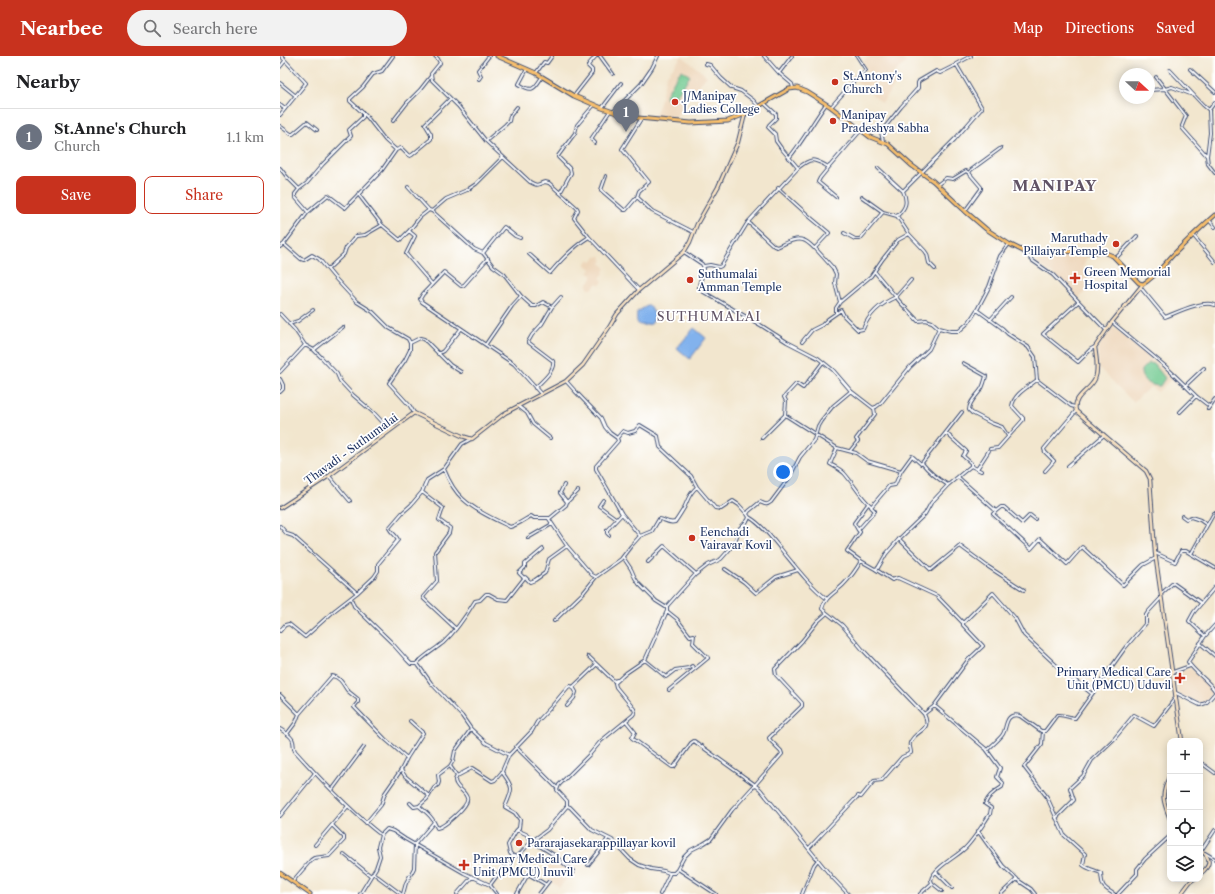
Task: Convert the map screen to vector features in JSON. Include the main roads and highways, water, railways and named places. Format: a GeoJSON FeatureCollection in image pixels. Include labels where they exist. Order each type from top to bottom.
{"type":"FeatureCollection","features":[{"type":"Feature","properties":{"kind":"main road"},"geometry":{"type":"LineString","coordinates":[[498,56],[536,73],[574,96],[628,117],[691,124],[728,121],[745,114],[789,89],[793,88],[807,92],[831,107],[870,136],[888,144],[986,229],[1009,244],[1023,251],[1103,252],[1116,258],[1142,286]]}},
{"type":"Feature","properties":{"kind":"main road","name":"Thavadi - Suthumalai"},"geometry":{"type":"LineString","coordinates":[[280,508],[329,476],[414,413],[462,436],[472,438],[505,413],[566,381],[583,365],[617,314],[639,290],[684,252],[690,242],[697,224],[718,187],[738,142],[745,114]]}},
{"type":"Feature","properties":{"kind":"main road"},"geometry":{"type":"LineString","coordinates":[[1182,738],[1155,553],[1150,479],[1146,471],[1076,411],[1075,407],[1081,394],[1094,381],[1097,372],[1094,347],[1106,330],[1142,286],[1215,215]]}},
{"type":"Feature","properties":{"kind":"main road"},"geometry":{"type":"LineString","coordinates":[[1167,782],[1163,797],[1167,812]]}},
{"type":"Feature","properties":{"kind":"main road"},"geometry":{"type":"LineString","coordinates":[[1203,852],[1208,857],[1209,862],[1208,867],[1203,872]]}},
{"type":"Feature","properties":{"kind":"main road"},"geometry":{"type":"LineString","coordinates":[[280,873],[310,894]]}},
{"type":"Feature","properties":{"kind":"main road"},"geometry":{"type":"LineString","coordinates":[[1181,894],[1190,882]]}},
{"type":"Feature","properties":{"kind":"water"},"geometry":{"type":"Polygon","coordinates":[[[647,306],[650,306],[655,315],[653,321],[651,324],[640,325],[637,322],[637,312],[647,306]]]}},
{"type":"Feature","properties":{"kind":"water"},"geometry":{"type":"Polygon","coordinates":[[[694,328],[706,338],[690,359],[677,348],[694,328]]]}},
{"type":"Feature","properties":{"kind":"place","name":"St.Antony's Church"},"geometry":{"type":"Point","coordinates":[835,82]}},
{"type":"Feature","properties":{"kind":"place","name":"J/Manipay Ladies College"},"geometry":{"type":"Point","coordinates":[675,102]}},
{"type":"Feature","properties":{"kind":"place","name":"Manipay Pradeshya Sabha"},"geometry":{"type":"Point","coordinates":[833,121]}},
{"type":"Feature","properties":{"kind":"place","name":"St.Anne's Church"},"geometry":{"type":"Point","coordinates":[626,132]}},
{"type":"Feature","properties":{"kind":"place","name":"Maruthady Pillaiyar Temple"},"geometry":{"type":"Point","coordinates":[1116,244]}},
{"type":"Feature","properties":{"kind":"place","name":"Green Memorial Hospital"},"geometry":{"type":"Point","coordinates":[1075,278]}},
{"type":"Feature","properties":{"kind":"place","name":"Suthumalai Amman Temple"},"geometry":{"type":"Point","coordinates":[690,280]}},
{"type":"Feature","properties":{"kind":"place","name":"Eenchadi Vairavar Kovil"},"geometry":{"type":"Point","coordinates":[692,538]}},
{"type":"Feature","properties":{"kind":"place","name":"Primary Medical Care Unit (PMCU) Uduvil"},"geometry":{"type":"Point","coordinates":[1180,678]}},
{"type":"Feature","properties":{"kind":"place","name":"Pararajasekarappillayar kovil"},"geometry":{"type":"Point","coordinates":[519,843]}},
{"type":"Feature","properties":{"kind":"place","name":"Primary Medical Care Unit (PMCU) Inuvil"},"geometry":{"type":"Point","coordinates":[464,865]}},
{"type":"Feature","properties":{"kind":"district","name":"MANIPAY"},"geometry":{"type":"Point","coordinates":[1055,186]}},
{"type":"Feature","properties":{"kind":"district","name":"SUTHUMALAI"},"geometry":{"type":"Point","coordinates":[709,316]}}]}
